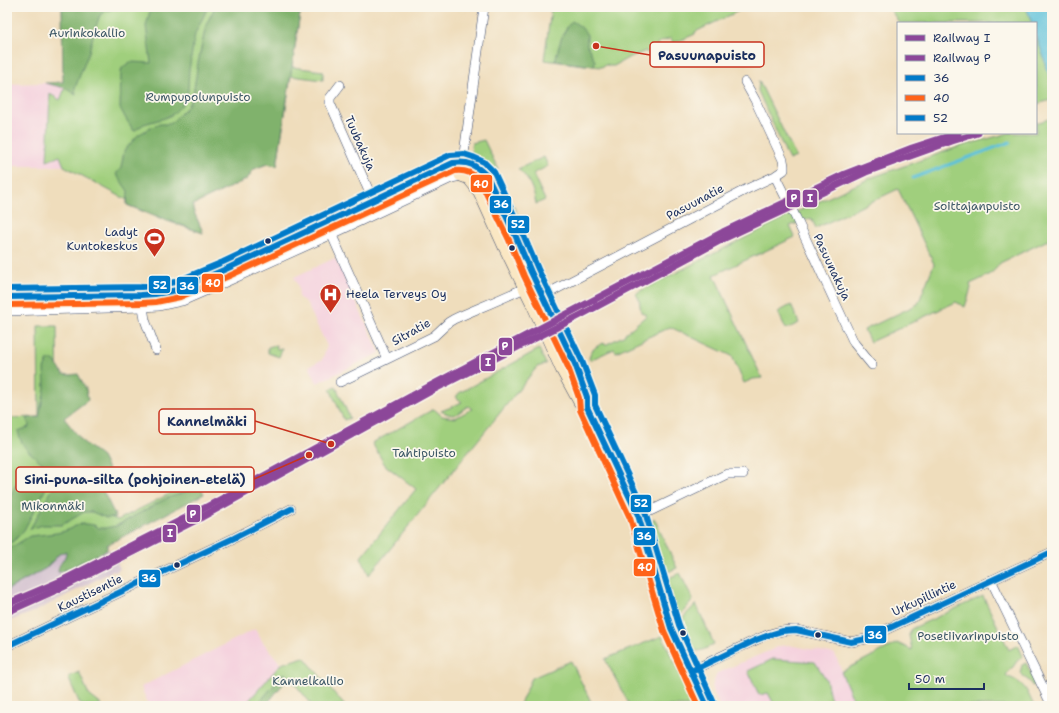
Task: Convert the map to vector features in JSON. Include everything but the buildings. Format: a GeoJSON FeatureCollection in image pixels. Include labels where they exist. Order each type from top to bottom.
{"type":"FeatureCollection","features":[{"type":"Feature","properties":{"kind":"main road"},"geometry":{"type":"LineString","coordinates":[[463,162],[475,166],[487,176],[531,286]]}},
{"type":"Feature","properties":{"kind":"main road"},"geometry":{"type":"LineString","coordinates":[[461,175],[469,178],[480,192],[505,247],[531,286],[574,364],[587,397],[587,407],[638,516],[671,628],[707,706]]}},
{"type":"Feature","properties":{"kind":"street"},"geometry":{"type":"LineString","coordinates":[[7,310],[142,306],[159,305],[182,300],[332,233],[451,177],[461,175],[484,7]]}},
{"type":"Feature","properties":{"kind":"street"},"geometry":{"type":"LineString","coordinates":[[745,82],[783,160],[784,170],[775,176]]}},
{"type":"Feature","properties":{"kind":"street","name":"Tuubakuja"},"geometry":{"type":"LineString","coordinates":[[340,85],[330,98],[330,103],[368,189],[376,198],[382,209]]}},
{"type":"Feature","properties":{"kind":"street"},"geometry":{"type":"LineString","coordinates":[[7,297],[141,295],[177,290],[226,269],[450,164],[463,162]]}},
{"type":"Feature","properties":{"kind":"street","name":"Pasuunatie"},"geometry":{"type":"LineString","coordinates":[[538,299],[775,176]]}},
{"type":"Feature","properties":{"kind":"street","name":"Pasuunakuja"},"geometry":{"type":"LineString","coordinates":[[775,176],[854,343],[872,365]]}},
{"type":"Feature","properties":{"kind":"street"},"geometry":{"type":"LineString","coordinates":[[326,222],[387,359]]}},
{"type":"Feature","properties":{"kind":"street","name":"Sitratie"},"geometry":{"type":"LineString","coordinates":[[340,382],[434,336],[454,319],[531,286]]}},
{"type":"Feature","properties":{"kind":"street"},"geometry":{"type":"LineString","coordinates":[[141,295],[145,320],[156,350]]}},
{"type":"Feature","properties":{"kind":"street"},"geometry":{"type":"LineString","coordinates":[[638,516],[727,474],[743,474]]}},
{"type":"Feature","properties":{"kind":"street","name":"Kaustisentie"},"geometry":{"type":"LineString","coordinates":[[7,646],[234,538],[291,509]]}},
{"type":"Feature","properties":{"kind":"street","name":"Urkupillintie"},"geometry":{"type":"LineString","coordinates":[[692,671],[758,639],[787,629],[851,642],[866,639],[1052,552]]}},
{"type":"Feature","properties":{"kind":"street"},"geometry":{"type":"LineString","coordinates":[[992,580],[1052,706]]}},
{"type":"Feature","properties":{"kind":"shaded area"},"geometry":{"type":"Polygon","coordinates":[[[45,83],[65,88],[127,200],[64,166],[7,166],[7,84],[45,83]]]}},
{"type":"Feature","properties":{"kind":"shaded area"},"geometry":{"type":"Polygon","coordinates":[[[335,258],[380,353],[317,383],[309,366],[322,360],[327,346],[306,302],[299,298],[298,286],[294,277],[335,258]]]}},
{"type":"Feature","properties":{"kind":"shaded area"},"geometry":{"type":"Polygon","coordinates":[[[111,549],[120,569],[115,572],[113,571],[36,611],[7,622],[7,590],[46,568],[59,554],[67,550],[65,557],[57,570],[61,572],[111,549]]]}},
{"type":"Feature","properties":{"kind":"shaded area"},"geometry":{"type":"Polygon","coordinates":[[[255,629],[262,641],[281,664],[244,706],[149,706],[141,687],[255,629]]]}},
{"type":"Feature","properties":{"kind":"shaded area"},"geometry":{"type":"Polygon","coordinates":[[[788,645],[835,654],[856,706],[719,706],[712,687],[717,673],[780,646],[788,645]]]}},
{"type":"Feature","properties":{"kind":"green space","name":"Rumpupolunpuisto"},"geometry":{"type":"Polygon","coordinates":[[[62,7],[301,7],[292,67],[323,71],[323,80],[291,76],[277,166],[267,164],[254,169],[247,179],[193,205],[193,210],[203,233],[161,219],[127,205],[127,200],[64,166],[60,156],[47,161],[50,94],[60,100],[65,88],[62,7]]]}},
{"type":"Feature","properties":{"kind":"green space","name":"Aurinkokallio"},"geometry":{"type":"Polygon","coordinates":[[[62,7],[119,7],[106,11],[100,15],[89,52],[75,88],[76,95],[65,88],[45,83],[63,82],[62,7]]]}},
{"type":"Feature","properties":{"kind":"green space"},"geometry":{"type":"Polygon","coordinates":[[[151,7],[208,7],[195,34],[189,70],[187,97],[173,114],[144,124],[134,131],[120,108],[121,72],[122,68],[130,62],[151,63],[146,26],[151,7]]]}},
{"type":"Feature","properties":{"kind":"green space","name":"Rumpupolunpuisto"},"geometry":{"type":"Polygon","coordinates":[[[215,7],[301,7],[277,166],[267,164],[254,169],[247,179],[193,205],[193,210],[203,233],[127,205],[128,191],[116,174],[121,168],[124,151],[138,135],[160,124],[170,124],[187,107],[193,95],[206,25],[215,7]]]}},
{"type":"Feature","properties":{"kind":"green space"},"geometry":{"type":"Polygon","coordinates":[[[525,7],[702,7],[704,10],[708,7],[747,7],[695,32],[693,35],[673,43],[671,38],[658,43],[657,49],[647,53],[646,51],[628,58],[614,66],[607,66],[608,64],[601,67],[544,60],[551,10],[525,7]]]}},
{"type":"Feature","properties":{"kind":"green space"},"geometry":{"type":"Polygon","coordinates":[[[889,7],[1052,7],[1052,100],[1037,104],[1037,22],[898,22],[889,7]]]}},
{"type":"Feature","properties":{"kind":"green space"},"geometry":{"type":"Polygon","coordinates":[[[572,21],[581,27],[587,35],[587,45],[595,61],[594,66],[555,61],[563,35],[572,21]]]}},
{"type":"Feature","properties":{"kind":"green space"},"geometry":{"type":"Polygon","coordinates":[[[759,81],[796,157],[789,160],[758,91],[759,81]]]}},
{"type":"Feature","properties":{"kind":"green space","name":"Soittajanpuisto"},"geometry":{"type":"Polygon","coordinates":[[[1052,118],[1052,248],[1048,240],[1000,263],[991,273],[970,284],[971,288],[965,307],[956,302],[870,342],[864,330],[918,304],[934,264],[898,189],[816,228],[811,218],[790,226],[795,237],[714,275],[762,378],[753,379],[744,383],[732,356],[670,327],[616,352],[614,349],[590,360],[589,359],[592,351],[596,347],[604,343],[605,345],[625,335],[625,333],[647,315],[641,312],[639,299],[636,294],[638,292],[794,213],[873,177],[958,147],[1005,134],[1037,134],[1037,123],[1052,118]]]}},
{"type":"Feature","properties":{"kind":"green space"},"geometry":{"type":"Polygon","coordinates":[[[484,140],[498,169],[496,170],[518,216],[516,217],[513,212],[505,206],[473,159],[471,153],[472,143],[484,140]]]}},
{"type":"Feature","properties":{"kind":"green space"},"geometry":{"type":"Polygon","coordinates":[[[544,157],[548,166],[533,174],[545,200],[536,204],[530,185],[525,176],[518,169],[544,157]]]}},
{"type":"Feature","properties":{"kind":"green space"},"geometry":{"type":"Polygon","coordinates":[[[791,305],[799,323],[786,329],[778,312],[791,305]]]}},
{"type":"Feature","properties":{"kind":"green space","name":"Mikonmäki"},"geometry":{"type":"Polygon","coordinates":[[[38,326],[57,326],[58,406],[110,517],[118,520],[169,494],[198,483],[204,494],[59,554],[46,568],[7,590],[7,418],[39,417],[38,326]]]}},
{"type":"Feature","properties":{"kind":"green space"},"geometry":{"type":"Polygon","coordinates":[[[276,345],[277,349],[282,349],[279,357],[268,353],[268,347],[276,345]]]}},
{"type":"Feature","properties":{"kind":"green space","name":"Tahtipuisto"},"geometry":{"type":"Polygon","coordinates":[[[539,349],[546,364],[537,367],[369,575],[361,557],[416,489],[385,465],[372,443],[434,409],[442,416],[455,418],[472,409],[468,406],[453,415],[441,411],[462,402],[456,397],[459,393],[539,349]]]}},
{"type":"Feature","properties":{"kind":"green space"},"geometry":{"type":"Polygon","coordinates":[[[48,360],[54,360],[63,374],[78,374],[86,389],[88,400],[64,418],[83,442],[102,457],[111,475],[103,491],[116,517],[106,518],[92,512],[84,512],[61,525],[42,525],[30,529],[56,482],[41,462],[28,451],[22,443],[18,431],[29,427],[27,418],[39,417],[45,388],[44,369],[48,360]]]}},
{"type":"Feature","properties":{"kind":"green space"},"geometry":{"type":"Polygon","coordinates":[[[336,387],[350,418],[344,420],[330,389],[336,387]]]}},
{"type":"Feature","properties":{"kind":"green space"},"geometry":{"type":"Polygon","coordinates":[[[33,468],[40,472],[45,478],[45,490],[24,530],[14,541],[7,544],[7,500],[18,479],[33,468]]]}},
{"type":"Feature","properties":{"kind":"green space"},"geometry":{"type":"Polygon","coordinates":[[[200,487],[204,494],[107,545],[107,550],[61,572],[58,572],[59,566],[65,557],[66,551],[59,554],[46,568],[7,590],[7,550],[30,536],[57,533],[80,524],[94,525],[99,528],[116,526],[167,498],[200,487]]]}},
{"type":"Feature","properties":{"kind":"green space"},"geometry":{"type":"Polygon","coordinates":[[[654,518],[677,568],[663,574],[652,534],[651,524],[654,518]]]}},
{"type":"Feature","properties":{"kind":"green space"},"geometry":{"type":"Polygon","coordinates":[[[680,573],[693,600],[678,618],[664,580],[680,573]]]}},
{"type":"Feature","properties":{"kind":"green space","name":"Posetiivarinpuisto"},"geometry":{"type":"Polygon","coordinates":[[[983,596],[1009,650],[1018,645],[1023,656],[1009,670],[1006,676],[1017,681],[1024,687],[1034,706],[856,706],[841,672],[897,643],[912,650],[909,635],[911,629],[983,596]]]}},
{"type":"Feature","properties":{"kind":"green space"},"geometry":{"type":"Polygon","coordinates":[[[696,604],[714,644],[698,651],[692,650],[679,622],[696,604]]]}},
{"type":"Feature","properties":{"kind":"green space"},"geometry":{"type":"Polygon","coordinates":[[[662,636],[695,706],[630,706],[605,659],[662,636]]]}},
{"type":"Feature","properties":{"kind":"green space","name":"Kannelkallio"},"geometry":{"type":"Polygon","coordinates":[[[304,657],[345,706],[313,706],[289,677],[265,706],[244,706],[281,664],[304,657]]]}},
{"type":"Feature","properties":{"kind":"green space"},"geometry":{"type":"Polygon","coordinates":[[[773,659],[815,662],[826,679],[831,701],[822,706],[775,706],[768,693],[759,695],[748,671],[773,659]]]}},
{"type":"Feature","properties":{"kind":"green space"},"geometry":{"type":"Polygon","coordinates":[[[571,661],[593,706],[519,706],[532,678],[571,661]]]}},
{"type":"Feature","properties":{"kind":"green space"},"geometry":{"type":"Polygon","coordinates":[[[1026,663],[1036,684],[1032,686],[1030,682],[1020,673],[1022,665],[1026,663]]]}},
{"type":"Feature","properties":{"kind":"green space"},"geometry":{"type":"Polygon","coordinates":[[[79,672],[89,695],[103,706],[84,706],[79,702],[68,677],[79,672]]]}},
{"type":"Feature","properties":{"kind":"green space"},"geometry":{"type":"Polygon","coordinates":[[[284,673],[289,677],[265,706],[256,706],[284,673]]]}},
{"type":"Feature","properties":{"kind":"water"},"geometry":{"type":"Polygon","coordinates":[[[1026,7],[1048,7],[1052,19],[1052,80],[1046,69],[1037,38],[1037,22],[1032,22],[1026,7]]]}},
{"type":"Feature","properties":{"kind":"waterway"},"geometry":{"type":"LineString","coordinates":[[913,178],[1010,142]]}},
{"type":"Feature","properties":{"kind":"rail line","name":"P"},"geometry":{"type":"LineString","coordinates":[[7,604],[61,581],[199,511],[430,386],[723,232],[845,174],[912,148],[955,134]]}},
{"type":"Feature","properties":{"kind":"rail line","name":"I"},"geometry":{"type":"LineString","coordinates":[[7,612],[63,587],[202,517],[433,390],[579,316],[727,237],[866,172],[975,134]]}},
{"type":"Feature","properties":{"kind":"transit line","name":"52"},"geometry":{"type":"LineString","coordinates":[[7,289],[141,287],[175,282],[223,262],[450,155],[464,154],[484,162],[494,172],[582,361],[595,395],[595,405],[645,512],[679,625],[714,703]]}},
{"type":"Feature","properties":{"kind":"transit line","name":"36"},"geometry":{"type":"LineString","coordinates":[[7,297],[141,295],[177,290],[226,269],[453,163],[468,163],[479,169],[487,176],[575,364],[587,397],[587,407],[638,515],[671,628],[707,706]]}},
{"type":"Feature","properties":{"kind":"transit line","name":"40"},"geometry":{"type":"LineString","coordinates":[[7,305],[141,303],[156,302],[180,297],[229,276],[455,171],[463,171],[472,174],[480,181],[568,367],[579,398],[580,410],[630,518],[664,631],[698,706]]}},
{"type":"Feature","properties":{"kind":"transit line","name":"36"},"geometry":{"type":"LineString","coordinates":[[7,646],[234,538],[291,509]]}},
{"type":"Feature","properties":{"kind":"transit line","name":"36"},"geometry":{"type":"LineString","coordinates":[[691,671],[756,640],[782,631],[796,630],[851,642],[866,639],[1052,552]]}},
{"type":"Feature","properties":{"kind":"place","name":"Pasuunapuisto"},"geometry":{"type":"Point","coordinates":[596,46]}},
{"type":"Feature","properties":{"kind":"place","name":"Ladyt Kuntokeskus"},"geometry":{"type":"Point","coordinates":[154,258]}},
{"type":"Feature","properties":{"kind":"place","name":"Heela Terveys Oy"},"geometry":{"type":"Point","coordinates":[330,314]}},
{"type":"Feature","properties":{"kind":"place","name":"Kannelmäki"},"geometry":{"type":"Point","coordinates":[331,444]}},
{"type":"Feature","properties":{"kind":"place","name":"Sini-puna-silta (pohjoinen-etelä)"},"geometry":{"type":"Point","coordinates":[309,455]}}]}
